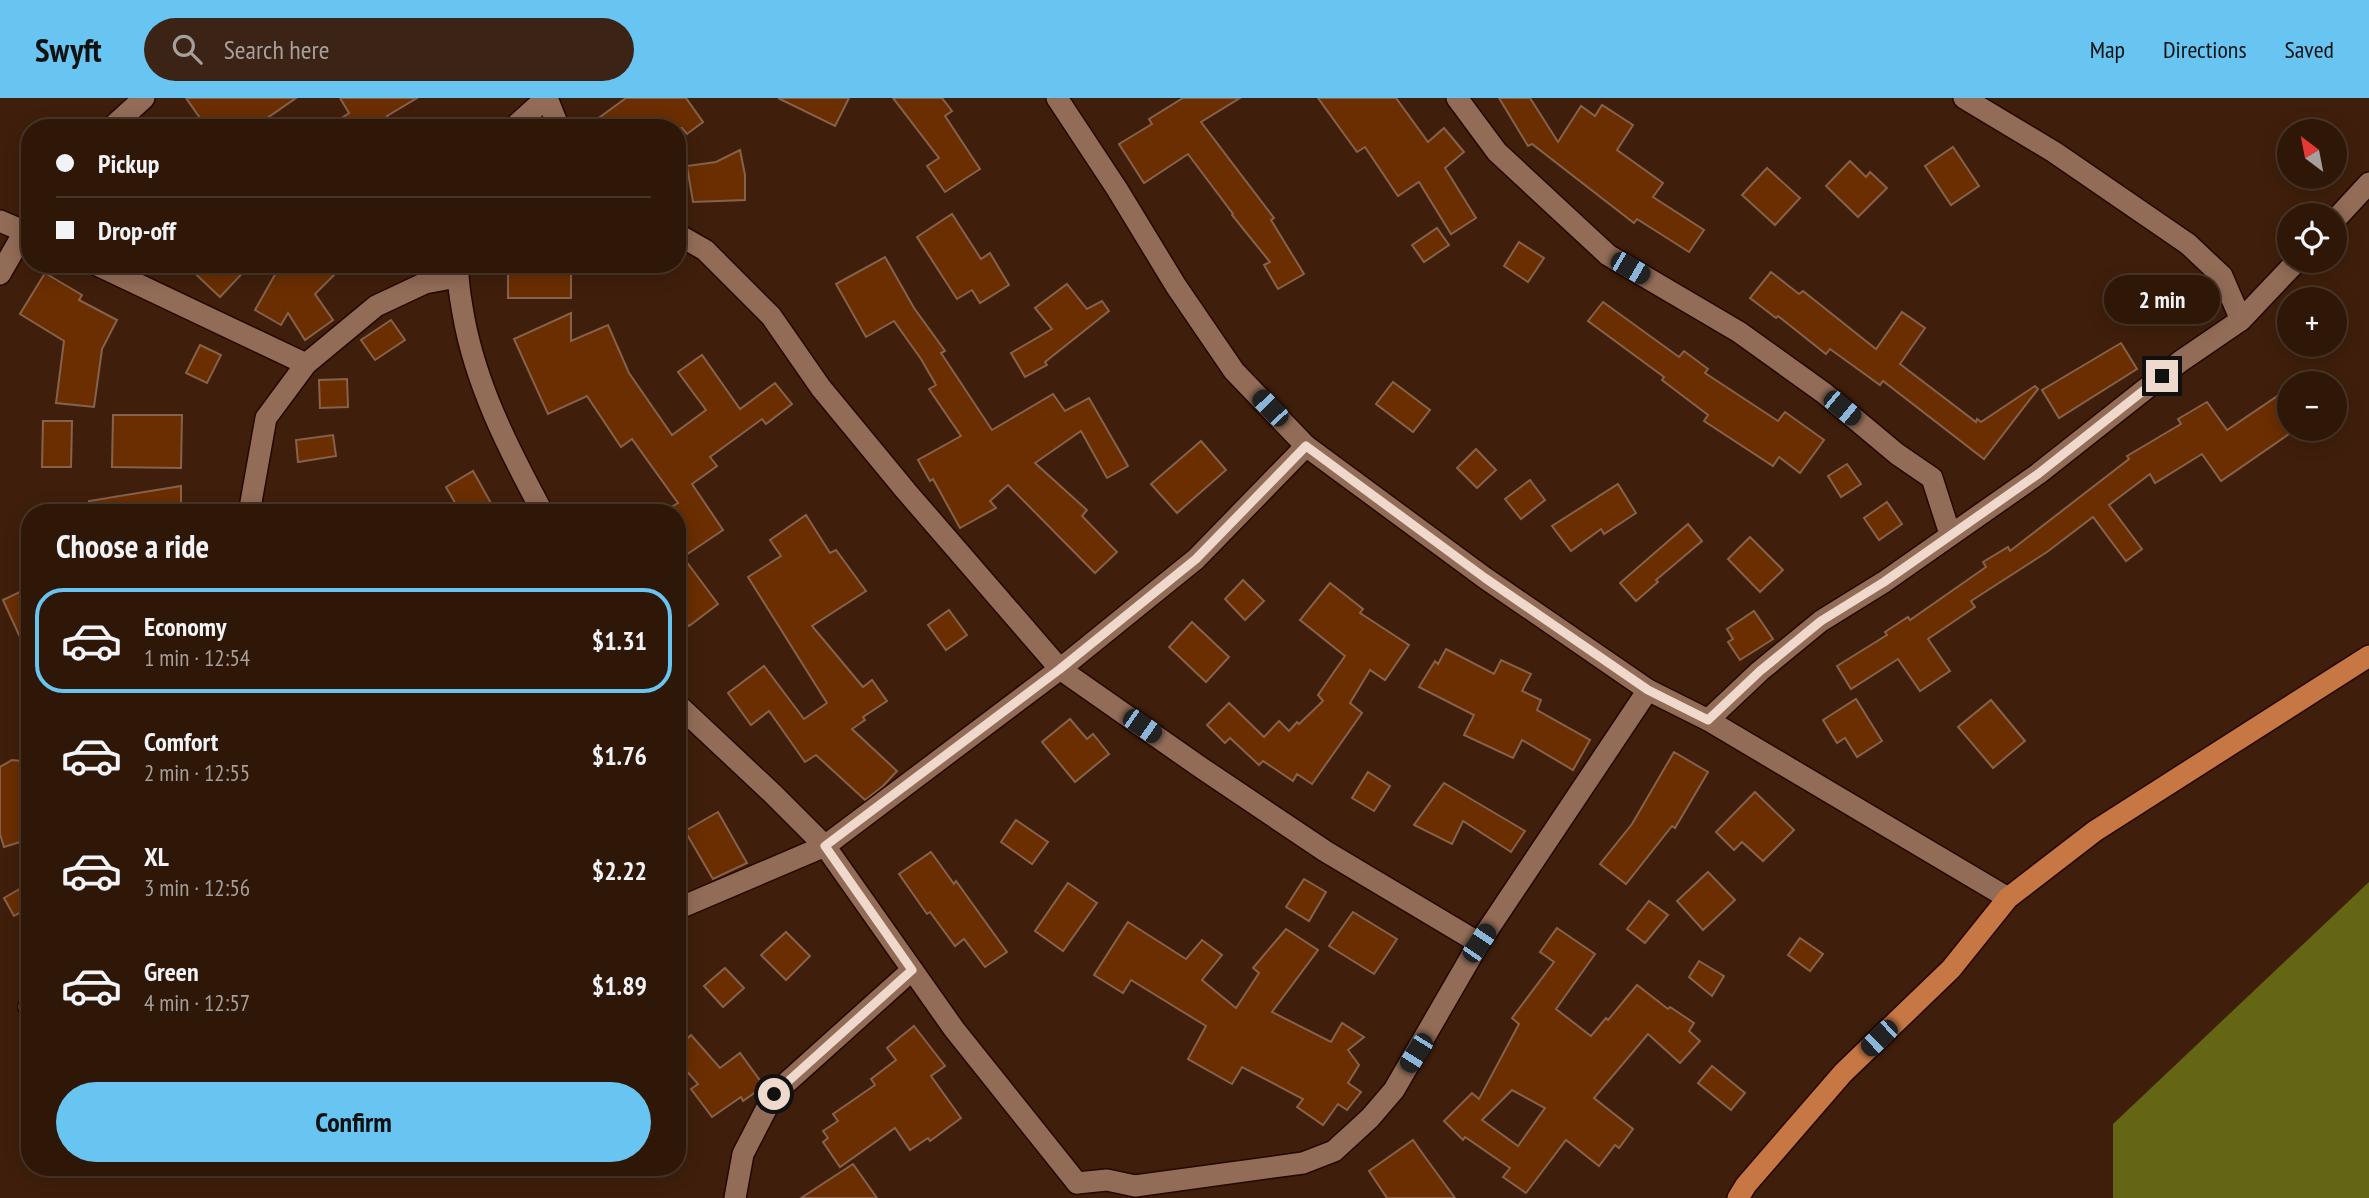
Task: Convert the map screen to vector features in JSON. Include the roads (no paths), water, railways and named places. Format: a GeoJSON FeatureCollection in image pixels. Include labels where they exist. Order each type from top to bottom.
{"type":"FeatureCollection","features":[{"type":"Feature","properties":{"kind":"main road"},"geometry":{"type":"LineString","coordinates":[[1738,1198],[1746,1185],[1843,1073],[1951,969],[2008,898],[2095,831],[2369,656]]}},
{"type":"Feature","properties":{"kind":"street"},"geometry":{"type":"LineString","coordinates":[[121,119],[144,98]]}},
{"type":"Feature","properties":{"kind":"street"},"geometry":{"type":"LineString","coordinates":[[523,119],[546,98],[555,119]]}},
{"type":"Feature","properties":{"kind":"street"},"geometry":{"type":"LineString","coordinates":[[1057,98],[1176,286],[1234,371],[1306,446],[1485,578],[1648,690],[1708,720],[2008,898]]}},
{"type":"Feature","properties":{"kind":"street"},"geometry":{"type":"LineString","coordinates":[[1457,98],[1497,152],[1608,255],[1739,332],[1824,393],[1897,454],[1932,478],[1950,534]]}},
{"type":"Feature","properties":{"kind":"street"},"geometry":{"type":"LineString","coordinates":[[1964,98],[2054,152],[2188,244],[2222,276],[2241,320]]}},
{"type":"Feature","properties":{"kind":"street"},"geometry":{"type":"LineString","coordinates":[[2347,206],[2369,183]]}},
{"type":"Feature","properties":{"kind":"street"},"geometry":{"type":"LineString","coordinates":[[0,221],[21,227]]}},
{"type":"Feature","properties":{"kind":"street"},"geometry":{"type":"LineString","coordinates":[[686,239],[705,250],[771,316],[821,388],[1060,669],[1325,851],[1479,943]]}},
{"type":"Feature","properties":{"kind":"street"},"geometry":{"type":"LineString","coordinates":[[0,274],[21,240]]}},
{"type":"Feature","properties":{"kind":"street"},"geometry":{"type":"LineString","coordinates":[[114,273],[306,363]]}},
{"type":"Feature","properties":{"kind":"street"},"geometry":{"type":"LineString","coordinates":[[252,504],[266,418],[306,363],[376,306],[425,282],[451,273]]}},
{"type":"Feature","properties":{"kind":"street"},"geometry":{"type":"LineString","coordinates":[[457,273],[469,347],[508,448],[539,504]]}},
{"type":"Feature","properties":{"kind":"street"},"geometry":{"type":"LineString","coordinates":[[1708,720],[1760,671],[1821,621],[1884,582],[2038,474],[2181,361],[2241,320],[2286,273]]}},
{"type":"Feature","properties":{"kind":"street"},"geometry":{"type":"LineString","coordinates":[[686,905],[825,846],[1060,669],[1196,559],[1306,446]]}},
{"type":"Feature","properties":{"kind":"street"},"geometry":{"type":"LineString","coordinates":[[686,712],[825,846],[954,1029],[1075,1191],[1107,1180],[1142,1192],[1303,1163],[1334,1151],[1370,1118],[1394,1090],[1479,943],[1648,690]]}},
{"type":"Feature","properties":{"kind":"street"},"geometry":{"type":"LineString","coordinates":[[736,1198],[743,1154],[774,1094],[912,970]]}}]}
